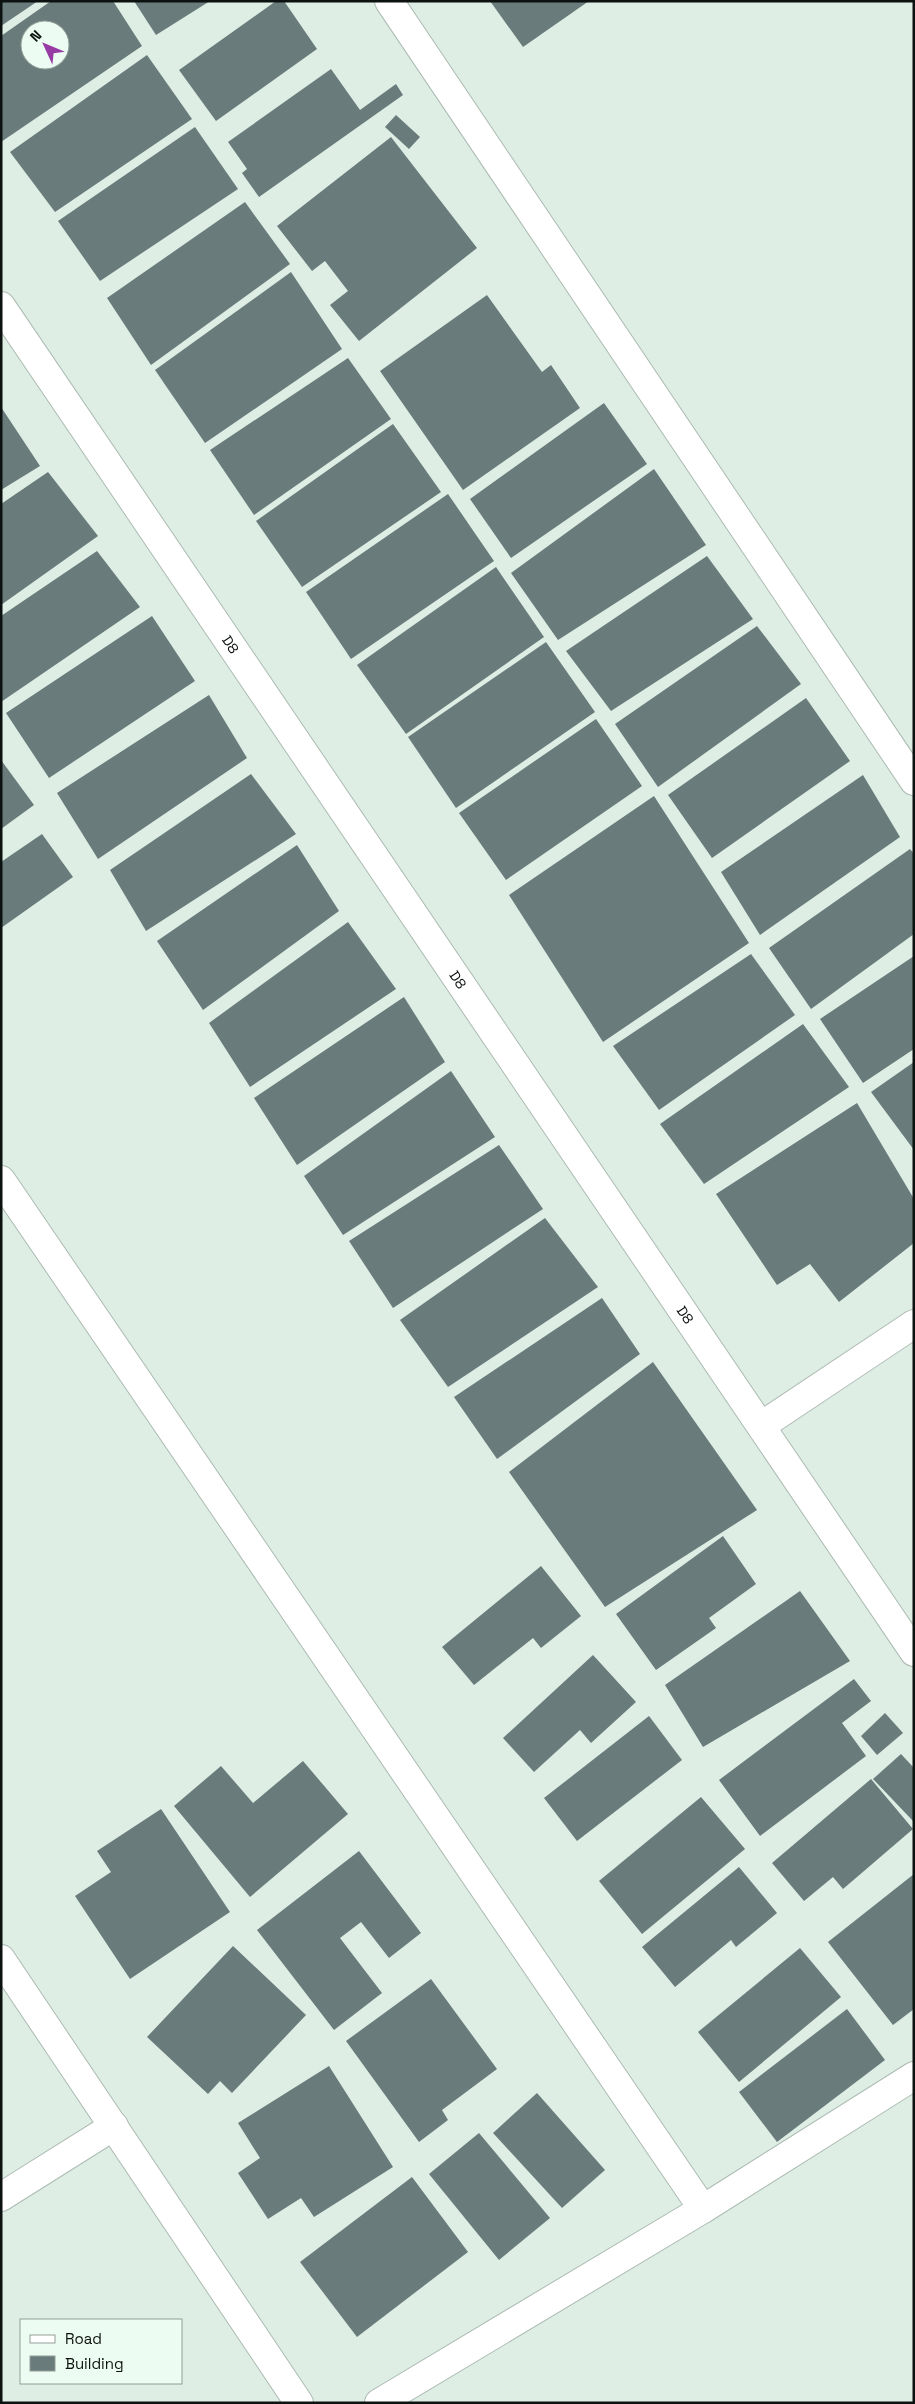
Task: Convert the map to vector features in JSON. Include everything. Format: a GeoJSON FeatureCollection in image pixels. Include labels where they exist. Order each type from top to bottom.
{"type":"FeatureCollection","features":[{"type":"Feature","properties":{"kind":"street"},"geometry":{"type":"LineString","coordinates":[[389,1],[913,777]]}},
{"type":"Feature","properties":{"kind":"street","name":"D8"},"geometry":{"type":"LineString","coordinates":[[1,306],[914,1652]]}},
{"type":"Feature","properties":{"kind":"street"},"geometry":{"type":"LineString","coordinates":[[1,1180],[703,2209]]}},
{"type":"Feature","properties":{"kind":"street"},"geometry":{"type":"LineString","coordinates":[[761,1426],[914,1324]]}},
{"type":"Feature","properties":{"kind":"street"},"geometry":{"type":"LineString","coordinates":[[1,1958],[299,2403]]}},
{"type":"Feature","properties":{"kind":"street"},"geometry":{"type":"LineString","coordinates":[[379,2403],[703,2209],[914,2076]]}},
{"type":"Feature","properties":{"kind":"street"},"geometry":{"type":"LineString","coordinates":[[1,2197],[114,2126]]}},
{"type":"Feature","properties":{"kind":"building"},"geometry":{"type":"Polygon","coordinates":[[[1,1],[38,1],[1,26],[1,1]]]}},
{"type":"Feature","properties":{"kind":"building"},"geometry":{"type":"Polygon","coordinates":[[[51,1],[113,1],[142,46],[1,142],[1,36],[20,23],[20,70],[70,70],[70,20],[24,20],[51,1]]]}},
{"type":"Feature","properties":{"kind":"building"},"geometry":{"type":"Polygon","coordinates":[[[134,1],[210,1],[156,35],[134,1]]]}},
{"type":"Feature","properties":{"kind":"building"},"geometry":{"type":"Polygon","coordinates":[[[276,1],[284,1],[317,49],[216,121],[179,70],[276,1]]]}},
{"type":"Feature","properties":{"kind":"building"},"geometry":{"type":"Polygon","coordinates":[[[490,1],[589,1],[523,47],[490,1]]]}},
{"type":"Feature","properties":{"kind":"building"},"geometry":{"type":"Polygon","coordinates":[[[147,55],[192,119],[55,212],[10,152],[147,55]]]}},
{"type":"Feature","properties":{"kind":"building"},"geometry":{"type":"Polygon","coordinates":[[[331,69],[360,110],[396,84],[403,95],[259,197],[242,173],[247,169],[228,142],[331,69]]]}},
{"type":"Feature","properties":{"kind":"building"},"geometry":{"type":"Polygon","coordinates":[[[396,115],[420,137],[409,149],[385,127],[396,115]]]}},
{"type":"Feature","properties":{"kind":"building"},"geometry":{"type":"Polygon","coordinates":[[[195,127],[238,189],[100,281],[58,221],[195,127]]]}},
{"type":"Feature","properties":{"kind":"building"},"geometry":{"type":"Polygon","coordinates":[[[391,137],[477,248],[359,341],[330,305],[348,291],[325,261],[312,271],[277,226],[391,137]]]}},
{"type":"Feature","properties":{"kind":"building"},"geometry":{"type":"Polygon","coordinates":[[[245,202],[290,264],[151,365],[107,298],[245,202]]]}},
{"type":"Feature","properties":{"kind":"building"},"geometry":{"type":"Polygon","coordinates":[[[291,272],[342,349],[205,443],[155,370],[291,272]]]}},
{"type":"Feature","properties":{"kind":"building"},"geometry":{"type":"Polygon","coordinates":[[[487,295],[542,372],[551,365],[580,408],[463,490],[380,371],[487,295]]]}},
{"type":"Feature","properties":{"kind":"building"},"geometry":{"type":"Polygon","coordinates":[[[348,358],[391,419],[254,515],[210,450],[348,358]]]}},
{"type":"Feature","properties":{"kind":"building"},"geometry":{"type":"Polygon","coordinates":[[[604,403],[647,464],[511,558],[470,499],[604,403]]]}},
{"type":"Feature","properties":{"kind":"building"},"geometry":{"type":"Polygon","coordinates":[[[1,407],[40,466],[1,490],[1,407]]]}},
{"type":"Feature","properties":{"kind":"building"},"geometry":{"type":"Polygon","coordinates":[[[393,424],[441,492],[302,587],[256,521],[393,424]]]}},
{"type":"Feature","properties":{"kind":"building"},"geometry":{"type":"Polygon","coordinates":[[[654,469],[706,545],[558,640],[511,573],[654,469]]]}},
{"type":"Feature","properties":{"kind":"building"},"geometry":{"type":"Polygon","coordinates":[[[48,472],[98,536],[1,605],[1,504],[48,472]]]}},
{"type":"Feature","properties":{"kind":"building"},"geometry":{"type":"Polygon","coordinates":[[[448,494],[494,561],[351,659],[306,592],[448,494]]]}},
{"type":"Feature","properties":{"kind":"building"},"geometry":{"type":"Polygon","coordinates":[[[97,551],[140,607],[1,702],[1,616],[97,551]]]}},
{"type":"Feature","properties":{"kind":"building"},"geometry":{"type":"Polygon","coordinates":[[[707,556],[753,619],[611,711],[566,651],[707,556]]]}},
{"type":"Feature","properties":{"kind":"building"},"geometry":{"type":"Polygon","coordinates":[[[496,567],[544,637],[406,734],[357,665],[496,567]]]}},
{"type":"Feature","properties":{"kind":"building"},"geometry":{"type":"Polygon","coordinates":[[[152,616],[195,681],[49,778],[6,713],[152,616]]]}},
{"type":"Feature","properties":{"kind":"building"},"geometry":{"type":"Polygon","coordinates":[[[757,626],[801,684],[658,787],[615,724],[757,626]]]}},
{"type":"Feature","properties":{"kind":"building"},"geometry":{"type":"Polygon","coordinates":[[[546,642],[595,712],[456,808],[408,737],[546,642]]]}},
{"type":"Feature","properties":{"kind":"building"},"geometry":{"type":"Polygon","coordinates":[[[209,695],[247,758],[98,859],[57,793],[209,695]]]}},
{"type":"Feature","properties":{"kind":"building"},"geometry":{"type":"Polygon","coordinates":[[[806,698],[850,761],[712,858],[668,795],[806,698]]]}},
{"type":"Feature","properties":{"kind":"building"},"geometry":{"type":"Polygon","coordinates":[[[596,719],[642,786],[506,880],[459,813],[596,719]]]}},
{"type":"Feature","properties":{"kind":"building"},"geometry":{"type":"Polygon","coordinates":[[[1,760],[34,805],[1,829],[1,760]]]}},
{"type":"Feature","properties":{"kind":"building"},"geometry":{"type":"Polygon","coordinates":[[[251,774],[296,834],[146,931],[110,870],[251,774]]]}},
{"type":"Feature","properties":{"kind":"building"},"geometry":{"type":"Polygon","coordinates":[[[863,775],[900,837],[760,935],[721,872],[863,775]]]}},
{"type":"Feature","properties":{"kind":"building"},"geometry":{"type":"Polygon","coordinates":[[[654,796],[749,943],[603,1042],[509,895],[654,796]]]}},
{"type":"Feature","properties":{"kind":"building"},"geometry":{"type":"Polygon","coordinates":[[[42,834],[73,877],[1,928],[1,862],[42,834]]]}},
{"type":"Feature","properties":{"kind":"building"},"geometry":{"type":"Polygon","coordinates":[[[297,845],[339,911],[203,1010],[157,941],[297,845]]]}},
{"type":"Feature","properties":{"kind":"building"},"geometry":{"type":"Polygon","coordinates":[[[910,849],[914,854],[914,934],[811,1009],[769,948],[910,849]]]}},
{"type":"Feature","properties":{"kind":"building"},"geometry":{"type":"Polygon","coordinates":[[[348,922],[396,989],[250,1087],[209,1023],[348,922]]]}},
{"type":"Feature","properties":{"kind":"building"},"geometry":{"type":"Polygon","coordinates":[[[751,954],[795,1015],[659,1110],[613,1046],[751,954]]]}},
{"type":"Feature","properties":{"kind":"building"},"geometry":{"type":"Polygon","coordinates":[[[914,956],[914,1049],[863,1083],[820,1019],[914,956]]]}},
{"type":"Feature","properties":{"kind":"building"},"geometry":{"type":"Polygon","coordinates":[[[404,997],[445,1062],[297,1165],[254,1098],[404,997]]]}},
{"type":"Feature","properties":{"kind":"building"},"geometry":{"type":"Polygon","coordinates":[[[803,1024],[849,1087],[704,1184],[660,1124],[803,1024]]]}},
{"type":"Feature","properties":{"kind":"building"},"geometry":{"type":"Polygon","coordinates":[[[914,1062],[914,1150],[871,1092],[914,1062]]]}},
{"type":"Feature","properties":{"kind":"building"},"geometry":{"type":"Polygon","coordinates":[[[451,1071],[495,1137],[343,1235],[304,1176],[451,1071]]]}},
{"type":"Feature","properties":{"kind":"building"},"geometry":{"type":"Polygon","coordinates":[[[857,1103],[914,1199],[914,1243],[839,1302],[810,1264],[777,1285],[716,1194],[857,1103]]]}},
{"type":"Feature","properties":{"kind":"building"},"geometry":{"type":"Polygon","coordinates":[[[499,1145],[543,1209],[393,1308],[349,1241],[499,1145]]]}},
{"type":"Feature","properties":{"kind":"building"},"geometry":{"type":"Polygon","coordinates":[[[545,1218],[598,1287],[448,1387],[400,1320],[545,1218]]]}},
{"type":"Feature","properties":{"kind":"building"},"geometry":{"type":"Polygon","coordinates":[[[602,1298],[640,1354],[497,1459],[454,1397],[602,1298]]]}},
{"type":"Feature","properties":{"kind":"building"},"geometry":{"type":"Polygon","coordinates":[[[653,1362],[757,1510],[605,1607],[509,1472],[653,1362]]]}},
{"type":"Feature","properties":{"kind":"building"},"geometry":{"type":"Polygon","coordinates":[[[723,1536],[756,1584],[709,1618],[716,1628],[656,1670],[616,1614],[723,1536]]]}},
{"type":"Feature","properties":{"kind":"building"},"geometry":{"type":"Polygon","coordinates":[[[541,1566],[581,1616],[541,1648],[533,1638],[474,1685],[442,1647],[541,1566]]]}},
{"type":"Feature","properties":{"kind":"building"},"geometry":{"type":"Polygon","coordinates":[[[800,1591],[850,1661],[703,1747],[665,1685],[800,1591]]]}},
{"type":"Feature","properties":{"kind":"building"},"geometry":{"type":"Polygon","coordinates":[[[593,1655],[636,1702],[591,1743],[580,1730],[534,1772],[503,1738],[593,1655]]]}},
{"type":"Feature","properties":{"kind":"building"},"geometry":{"type":"Polygon","coordinates":[[[854,1679],[871,1701],[842,1723],[866,1756],[760,1836],[719,1780],[854,1679]]]}},
{"type":"Feature","properties":{"kind":"building"},"geometry":{"type":"Polygon","coordinates":[[[885,1713],[903,1733],[877,1755],[861,1736],[885,1713]]]}},
{"type":"Feature","properties":{"kind":"building"},"geometry":{"type":"Polygon","coordinates":[[[649,1716],[682,1760],[577,1841],[544,1798],[649,1716]]]}},
{"type":"Feature","properties":{"kind":"building"},"geometry":{"type":"Polygon","coordinates":[[[901,1754],[914,1768],[914,1822],[873,1779],[901,1754]]]}},
{"type":"Feature","properties":{"kind":"building"},"geometry":{"type":"Polygon","coordinates":[[[303,1761],[348,1814],[250,1897],[174,1806],[221,1766],[253,1803],[303,1761]]]}},
{"type":"Feature","properties":{"kind":"building"},"geometry":{"type":"Polygon","coordinates":[[[871,1779],[913,1829],[843,1889],[833,1877],[804,1901],[772,1863],[871,1779]]]}},
{"type":"Feature","properties":{"kind":"building"},"geometry":{"type":"Polygon","coordinates":[[[701,1797],[745,1849],[642,1934],[599,1881],[701,1797]]]}},
{"type":"Feature","properties":{"kind":"building"},"geometry":{"type":"Polygon","coordinates":[[[161,1809],[230,1912],[130,1979],[75,1896],[111,1872],[97,1851],[161,1809]]]}},
{"type":"Feature","properties":{"kind":"building"},"geometry":{"type":"Polygon","coordinates":[[[359,1851],[421,1933],[389,1958],[361,1922],[340,1938],[382,1993],[334,2030],[257,1930],[359,1851]]]}},
{"type":"Feature","properties":{"kind":"building"},"geometry":{"type":"Polygon","coordinates":[[[739,1867],[777,1913],[736,1947],[731,1940],[675,1987],[642,1947],[739,1867]]]}},
{"type":"Feature","properties":{"kind":"building"},"geometry":{"type":"Polygon","coordinates":[[[914,1874],[914,2009],[893,2025],[828,1942],[914,1874]]]}},
{"type":"Feature","properties":{"kind":"building"},"geometry":{"type":"Polygon","coordinates":[[[233,1946],[306,2015],[232,2093],[220,2081],[208,2094],[147,2037],[233,1946]]]}},
{"type":"Feature","properties":{"kind":"building"},"geometry":{"type":"Polygon","coordinates":[[[800,1948],[841,1997],[739,2082],[698,2032],[800,1948]]]}},
{"type":"Feature","properties":{"kind":"building"},"geometry":{"type":"Polygon","coordinates":[[[431,1979],[497,2069],[442,2110],[448,2120],[419,2142],[346,2041],[431,1979]]]}},
{"type":"Feature","properties":{"kind":"building"},"geometry":{"type":"Polygon","coordinates":[[[847,2009],[885,2060],[777,2142],[739,2092],[847,2009]]]}},
{"type":"Feature","properties":{"kind":"building"},"geometry":{"type":"Polygon","coordinates":[[[329,2066],[393,2167],[314,2217],[301,2198],[268,2219],[238,2173],[260,2158],[238,2123],[329,2066]]]}},
{"type":"Feature","properties":{"kind":"building"},"geometry":{"type":"Polygon","coordinates":[[[537,2093],[605,2170],[562,2208],[493,2133],[537,2093]]]}},
{"type":"Feature","properties":{"kind":"building"},"geometry":{"type":"Polygon","coordinates":[[[479,2133],[550,2218],[499,2260],[429,2174],[479,2133]]]}},
{"type":"Feature","properties":{"kind":"building"},"geometry":{"type":"Polygon","coordinates":[[[412,2177],[468,2252],[357,2337],[300,2262],[412,2177]]]}}]}
